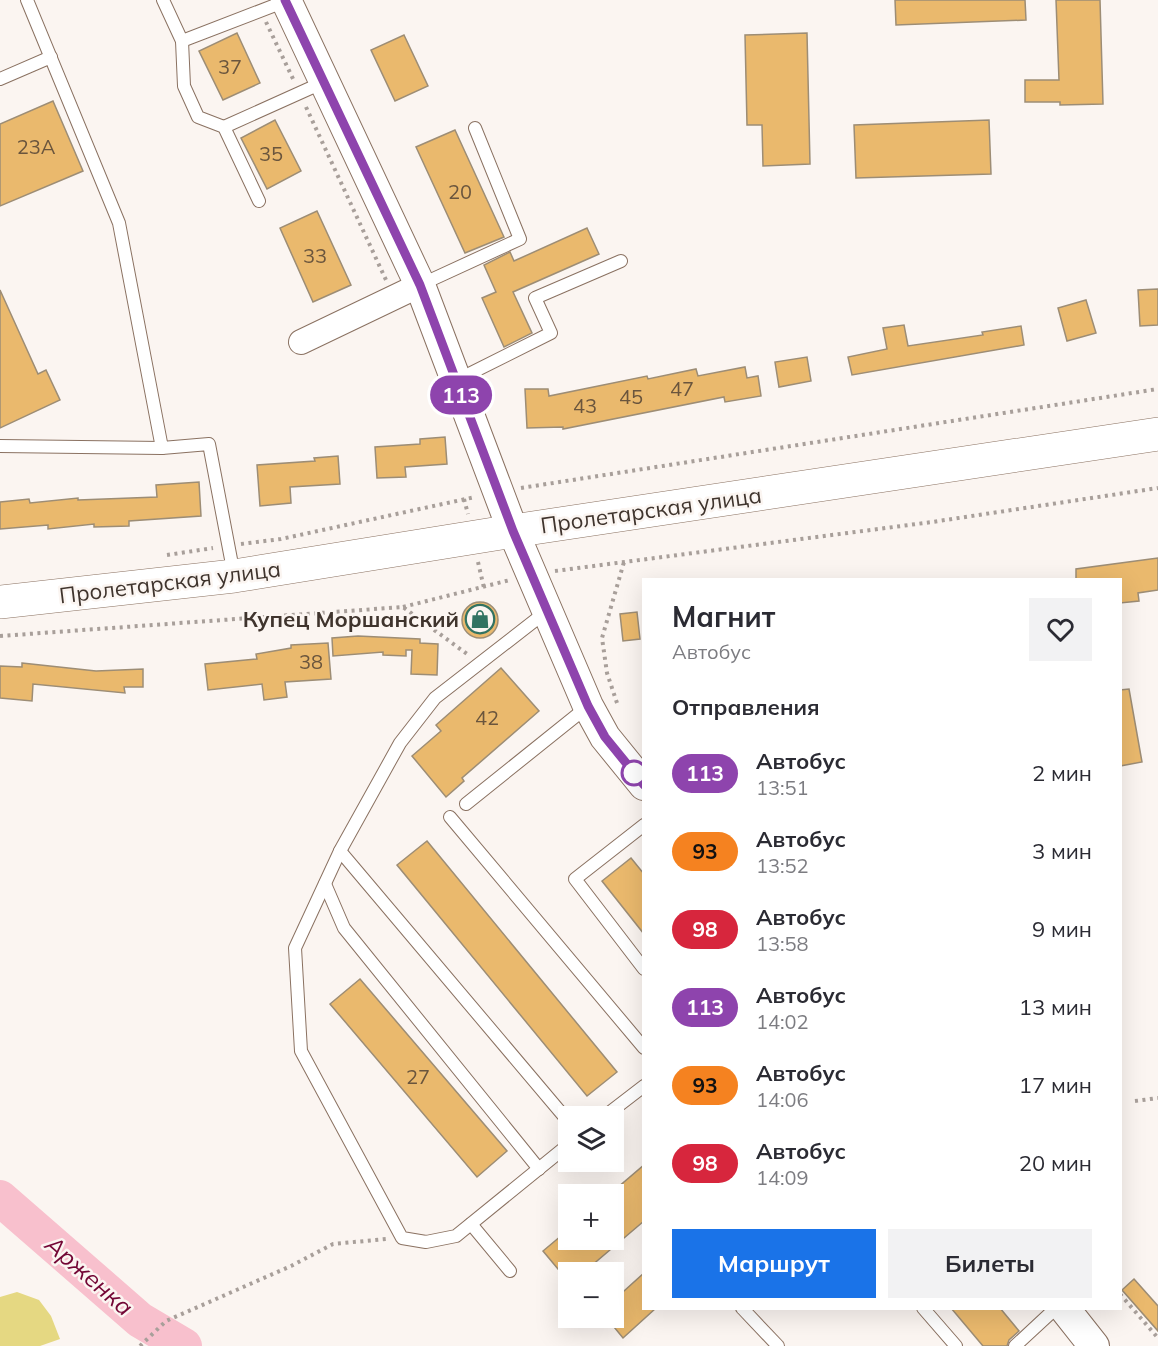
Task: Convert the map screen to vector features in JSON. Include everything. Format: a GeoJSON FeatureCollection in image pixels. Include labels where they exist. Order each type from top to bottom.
{"type":"FeatureCollection","features":[{"type":"Feature","properties":{"kind":"main road","name":"Пролетарская улица"},"geometry":{"type":"LineString","coordinates":[[0,602],[231,561],[513,531],[1158,434]]}},
{"type":"Feature","properties":{"kind":"street"},"geometry":{"type":"LineString","coordinates":[[277,4],[312,88],[407,291],[456,380],[513,531],[588,706],[605,737],[642,783]]}},
{"type":"Feature","properties":{"kind":"street"},"geometry":{"type":"LineString","coordinates":[[301,342],[407,291]]}},
{"type":"Feature","properties":{"kind":"street"},"geometry":{"type":"LineString","coordinates":[[1066,1310],[1094,1346]]}},
{"type":"Feature","properties":{"kind":"lane"},"geometry":{"type":"LineString","coordinates":[[27,0],[119,224],[162,448]]}},
{"type":"Feature","properties":{"kind":"lane"},"geometry":{"type":"LineString","coordinates":[[163,0],[182,41],[184,86],[198,117],[224,127],[258,201]]}},
{"type":"Feature","properties":{"kind":"lane"},"geometry":{"type":"LineString","coordinates":[[182,41],[277,4]]}},
{"type":"Feature","properties":{"kind":"lane"},"geometry":{"type":"LineString","coordinates":[[0,79],[51,57]]}},
{"type":"Feature","properties":{"kind":"lane"},"geometry":{"type":"LineString","coordinates":[[224,127],[312,88]]}},
{"type":"Feature","properties":{"kind":"lane"},"geometry":{"type":"LineString","coordinates":[[407,291],[520,239],[475,128]]}},
{"type":"Feature","properties":{"kind":"lane"},"geometry":{"type":"LineString","coordinates":[[456,380],[551,333],[535,298],[621,261]]}},
{"type":"Feature","properties":{"kind":"lane"},"geometry":{"type":"LineString","coordinates":[[0,446],[162,448],[209,444],[231,561]]}},
{"type":"Feature","properties":{"kind":"lane"},"geometry":{"type":"LineString","coordinates":[[548,610],[435,698],[400,743],[340,851],[295,948],[302,1051],[402,1238],[426,1242],[456,1236],[558,1153]]}},
{"type":"Feature","properties":{"kind":"lane"},"geometry":{"type":"LineString","coordinates":[[466,804],[588,706]]}},
{"type":"Feature","properties":{"kind":"lane"},"geometry":{"type":"LineString","coordinates":[[450,817],[642,1046]]}},
{"type":"Feature","properties":{"kind":"lane"},"geometry":{"type":"LineString","coordinates":[[642,827],[575,879],[642,966]]}},
{"type":"Feature","properties":{"kind":"lane"},"geometry":{"type":"LineString","coordinates":[[340,851],[558,1109]]}},
{"type":"Feature","properties":{"kind":"lane"},"geometry":{"type":"LineString","coordinates":[[325,884],[344,928],[539,1169]]}},
{"type":"Feature","properties":{"kind":"lane"},"geometry":{"type":"LineString","coordinates":[[618,1106],[642,1088]]}},
{"type":"Feature","properties":{"kind":"lane"},"geometry":{"type":"LineString","coordinates":[[471,1224],[510,1271]]}},
{"type":"Feature","properties":{"kind":"lane"},"geometry":{"type":"LineString","coordinates":[[744,1310],[778,1346]]}},
{"type":"Feature","properties":{"kind":"lane"},"geometry":{"type":"LineString","coordinates":[[925,1310],[956,1346]]}},
{"type":"Feature","properties":{"kind":"lane"},"geometry":{"type":"LineString","coordinates":[[1016,1346],[1054,1310]]}},
{"type":"Feature","properties":{"kind":"path"},"geometry":{"type":"LineString","coordinates":[[277,4],[312,88],[407,291]]}},
{"type":"Feature","properties":{"kind":"path"},"geometry":{"type":"LineString","coordinates":[[160,556],[231,561],[281,538],[498,492],[1158,389]]}},
{"type":"Feature","properties":{"kind":"path"},"geometry":{"type":"LineString","coordinates":[[0,636],[403,607],[532,574],[932,522],[1158,488]]}},
{"type":"Feature","properties":{"kind":"path"},"geometry":{"type":"LineString","coordinates":[[618,707],[607,674],[602,638],[624,562]]}},
{"type":"Feature","properties":{"kind":"path"},"geometry":{"type":"LineString","coordinates":[[403,607],[480,663]]}},
{"type":"Feature","properties":{"kind":"path"},"geometry":{"type":"LineString","coordinates":[[1136,1101],[1158,1098]]}},
{"type":"Feature","properties":{"kind":"path"},"geometry":{"type":"LineString","coordinates":[[140,1346],[166,1321],[282,1271],[333,1244],[402,1238]]}},
{"type":"Feature","properties":{"kind":"path"},"geometry":{"type":"LineString","coordinates":[[1122,1296],[1158,1338]]}},
{"type":"Feature","properties":{"kind":"shaded area"},"geometry":{"type":"Polygon","coordinates":[[[17,1292],[39,1300],[51,1316],[60,1339],[40,1346],[0,1346],[0,1297],[17,1292]]]}},
{"type":"Feature","properties":{"kind":"building"},"geometry":{"type":"Polygon","coordinates":[[[895,0],[1025,0],[1026,20],[896,25],[895,0]]]}},
{"type":"Feature","properties":{"kind":"building"},"geometry":{"type":"Polygon","coordinates":[[[1056,0],[1100,0],[1103,104],[1060,105],[1060,102],[1025,102],[1025,80],[1059,80],[1056,0]]]}},
{"type":"Feature","properties":{"kind":"building"},"geometry":{"type":"Polygon","coordinates":[[[237,33],[260,83],[223,100],[199,51],[237,33]]]}},
{"type":"Feature","properties":{"kind":"building"},"geometry":{"type":"Polygon","coordinates":[[[807,33],[810,164],[763,166],[762,125],[747,125],[745,35],[807,33]]]}},
{"type":"Feature","properties":{"kind":"building"},"geometry":{"type":"Polygon","coordinates":[[[404,35],[428,86],[395,101],[371,50],[404,35]]]}},
{"type":"Feature","properties":{"kind":"building"},"geometry":{"type":"Polygon","coordinates":[[[53,101],[83,171],[0,206],[0,124],[53,101]]]}},
{"type":"Feature","properties":{"kind":"building"},"geometry":{"type":"Polygon","coordinates":[[[275,120],[301,171],[267,189],[241,138],[275,120]]]}},
{"type":"Feature","properties":{"kind":"building"},"geometry":{"type":"Polygon","coordinates":[[[989,120],[991,174],[856,178],[854,125],[989,120]]]}},
{"type":"Feature","properties":{"kind":"building"},"geometry":{"type":"Polygon","coordinates":[[[455,130],[504,237],[465,253],[416,147],[455,130]]]}},
{"type":"Feature","properties":{"kind":"building"},"geometry":{"type":"Polygon","coordinates":[[[317,211],[351,285],[313,302],[280,228],[317,211]]]}},
{"type":"Feature","properties":{"kind":"building"},"geometry":{"type":"Polygon","coordinates":[[[587,228],[599,254],[513,292],[532,333],[504,347],[482,298],[496,292],[484,265],[510,252],[514,261],[587,228]]]}},
{"type":"Feature","properties":{"kind":"building"},"geometry":{"type":"Polygon","coordinates":[[[1158,289],[1158,325],[1140,326],[1138,290],[1158,289]]]}},
{"type":"Feature","properties":{"kind":"building"},"geometry":{"type":"Polygon","coordinates":[[[0,290],[38,374],[46,370],[60,400],[0,428],[0,290]]]}},
{"type":"Feature","properties":{"kind":"building"},"geometry":{"type":"Polygon","coordinates":[[[1086,300],[1096,333],[1067,341],[1058,308],[1086,300]]]}},
{"type":"Feature","properties":{"kind":"building"},"geometry":{"type":"Polygon","coordinates":[[[904,325],[908,346],[983,335],[982,332],[1021,326],[1024,345],[852,375],[848,357],[887,349],[883,328],[904,325]]]}},
{"type":"Feature","properties":{"kind":"building"},"geometry":{"type":"Polygon","coordinates":[[[807,357],[811,381],[779,387],[775,362],[807,357]]]}},
{"type":"Feature","properties":{"kind":"building"},"geometry":{"type":"Polygon","coordinates":[[[745,367],[747,378],[758,376],[761,396],[725,402],[724,397],[563,429],[563,427],[527,428],[525,389],[548,389],[549,396],[647,376],[648,379],[696,369],[698,376],[745,367]]]}},
{"type":"Feature","properties":{"kind":"building"},"geometry":{"type":"Polygon","coordinates":[[[445,437],[447,464],[405,467],[406,477],[377,478],[375,447],[420,444],[420,439],[445,437]]]}},
{"type":"Feature","properties":{"kind":"building"},"geometry":{"type":"Polygon","coordinates":[[[338,456],[340,484],[290,487],[291,503],[260,506],[257,465],[315,461],[314,458],[338,456]]]}},
{"type":"Feature","properties":{"kind":"building"},"geometry":{"type":"Polygon","coordinates":[[[199,482],[201,516],[129,521],[129,526],[94,527],[94,524],[48,529],[48,525],[0,529],[0,502],[29,499],[30,503],[78,498],[78,500],[157,497],[156,485],[199,482]]]}},
{"type":"Feature","properties":{"kind":"building"},"geometry":{"type":"Polygon","coordinates":[[[1158,558],[1158,590],[1138,593],[1139,601],[1122,603],[1122,578],[1076,578],[1076,569],[1158,558]]]}},
{"type":"Feature","properties":{"kind":"building"},"geometry":{"type":"Polygon","coordinates":[[[480,602],[493,607],[498,620],[493,633],[480,638],[467,633],[462,620],[467,607],[480,602]]]}},
{"type":"Feature","properties":{"kind":"building"},"geometry":{"type":"Polygon","coordinates":[[[637,612],[640,639],[623,641],[620,614],[637,612]]]}},
{"type":"Feature","properties":{"kind":"building"},"geometry":{"type":"Polygon","coordinates":[[[358,636],[420,639],[420,643],[438,644],[437,675],[411,674],[412,650],[406,650],[406,656],[383,655],[383,652],[333,656],[332,638],[358,636]]]}},
{"type":"Feature","properties":{"kind":"building"},"geometry":{"type":"Polygon","coordinates":[[[328,643],[331,679],[285,682],[287,697],[264,700],[262,684],[208,690],[205,664],[257,659],[256,654],[291,648],[291,645],[328,643]]]}},
{"type":"Feature","properties":{"kind":"building"},"geometry":{"type":"Polygon","coordinates":[[[22,663],[96,671],[143,669],[143,687],[124,687],[125,693],[33,684],[32,701],[0,698],[0,666],[22,667],[22,663]]]}},
{"type":"Feature","properties":{"kind":"building"},"geometry":{"type":"Polygon","coordinates":[[[501,668],[539,711],[462,778],[464,781],[446,797],[412,756],[441,731],[436,725],[501,668]]]}},
{"type":"Feature","properties":{"kind":"building"},"geometry":{"type":"Polygon","coordinates":[[[1129,689],[1142,762],[1122,766],[1122,690],[1129,689]]]}},
{"type":"Feature","properties":{"kind":"building"},"geometry":{"type":"Polygon","coordinates":[[[427,841],[617,1072],[587,1096],[397,865],[427,841]]]}},
{"type":"Feature","properties":{"kind":"building"},"geometry":{"type":"Polygon","coordinates":[[[631,858],[642,872],[642,931],[602,881],[631,858]]]}},
{"type":"Feature","properties":{"kind":"building"},"geometry":{"type":"Polygon","coordinates":[[[360,979],[507,1151],[477,1177],[330,1004],[360,979]]]}},
{"type":"Feature","properties":{"kind":"building"},"geometry":{"type":"Polygon","coordinates":[[[642,1167],[642,1223],[624,1238],[624,1184],[622,1184],[642,1167]]]}},
{"type":"Feature","properties":{"kind":"building"},"geometry":{"type":"Polygon","coordinates":[[[558,1238],[558,1250],[610,1250],[596,1262],[558,1262],[558,1269],[543,1251],[558,1238]]]}},
{"type":"Feature","properties":{"kind":"building"},"geometry":{"type":"Polygon","coordinates":[[[642,1275],[642,1310],[654,1310],[623,1338],[615,1328],[624,1328],[624,1291],[642,1275]]]}},
{"type":"Feature","properties":{"kind":"building"},"geometry":{"type":"Polygon","coordinates":[[[1134,1279],[1158,1306],[1158,1331],[1122,1290],[1134,1279]]]}},
{"type":"Feature","properties":{"kind":"building"},"geometry":{"type":"Polygon","coordinates":[[[953,1310],[1002,1310],[1019,1331],[1009,1340],[1007,1346],[983,1346],[953,1310]]]}},
{"type":"Feature","properties":{"kind":"waterway","name":"Арженка"},"geometry":{"type":"LineString","coordinates":[[0,1198],[140,1320],[184,1346]]}},
{"type":"Feature","properties":{"kind":"bus line","name":"113"},"geometry":{"type":"LineString","coordinates":[[285,0],[420,285],[513,531],[588,706],[605,737],[642,783]]}},
{"type":"Feature","properties":{"kind":"place","name":"Купец Моршанский"},"geometry":{"type":"Point","coordinates":[480,619]}}]}
